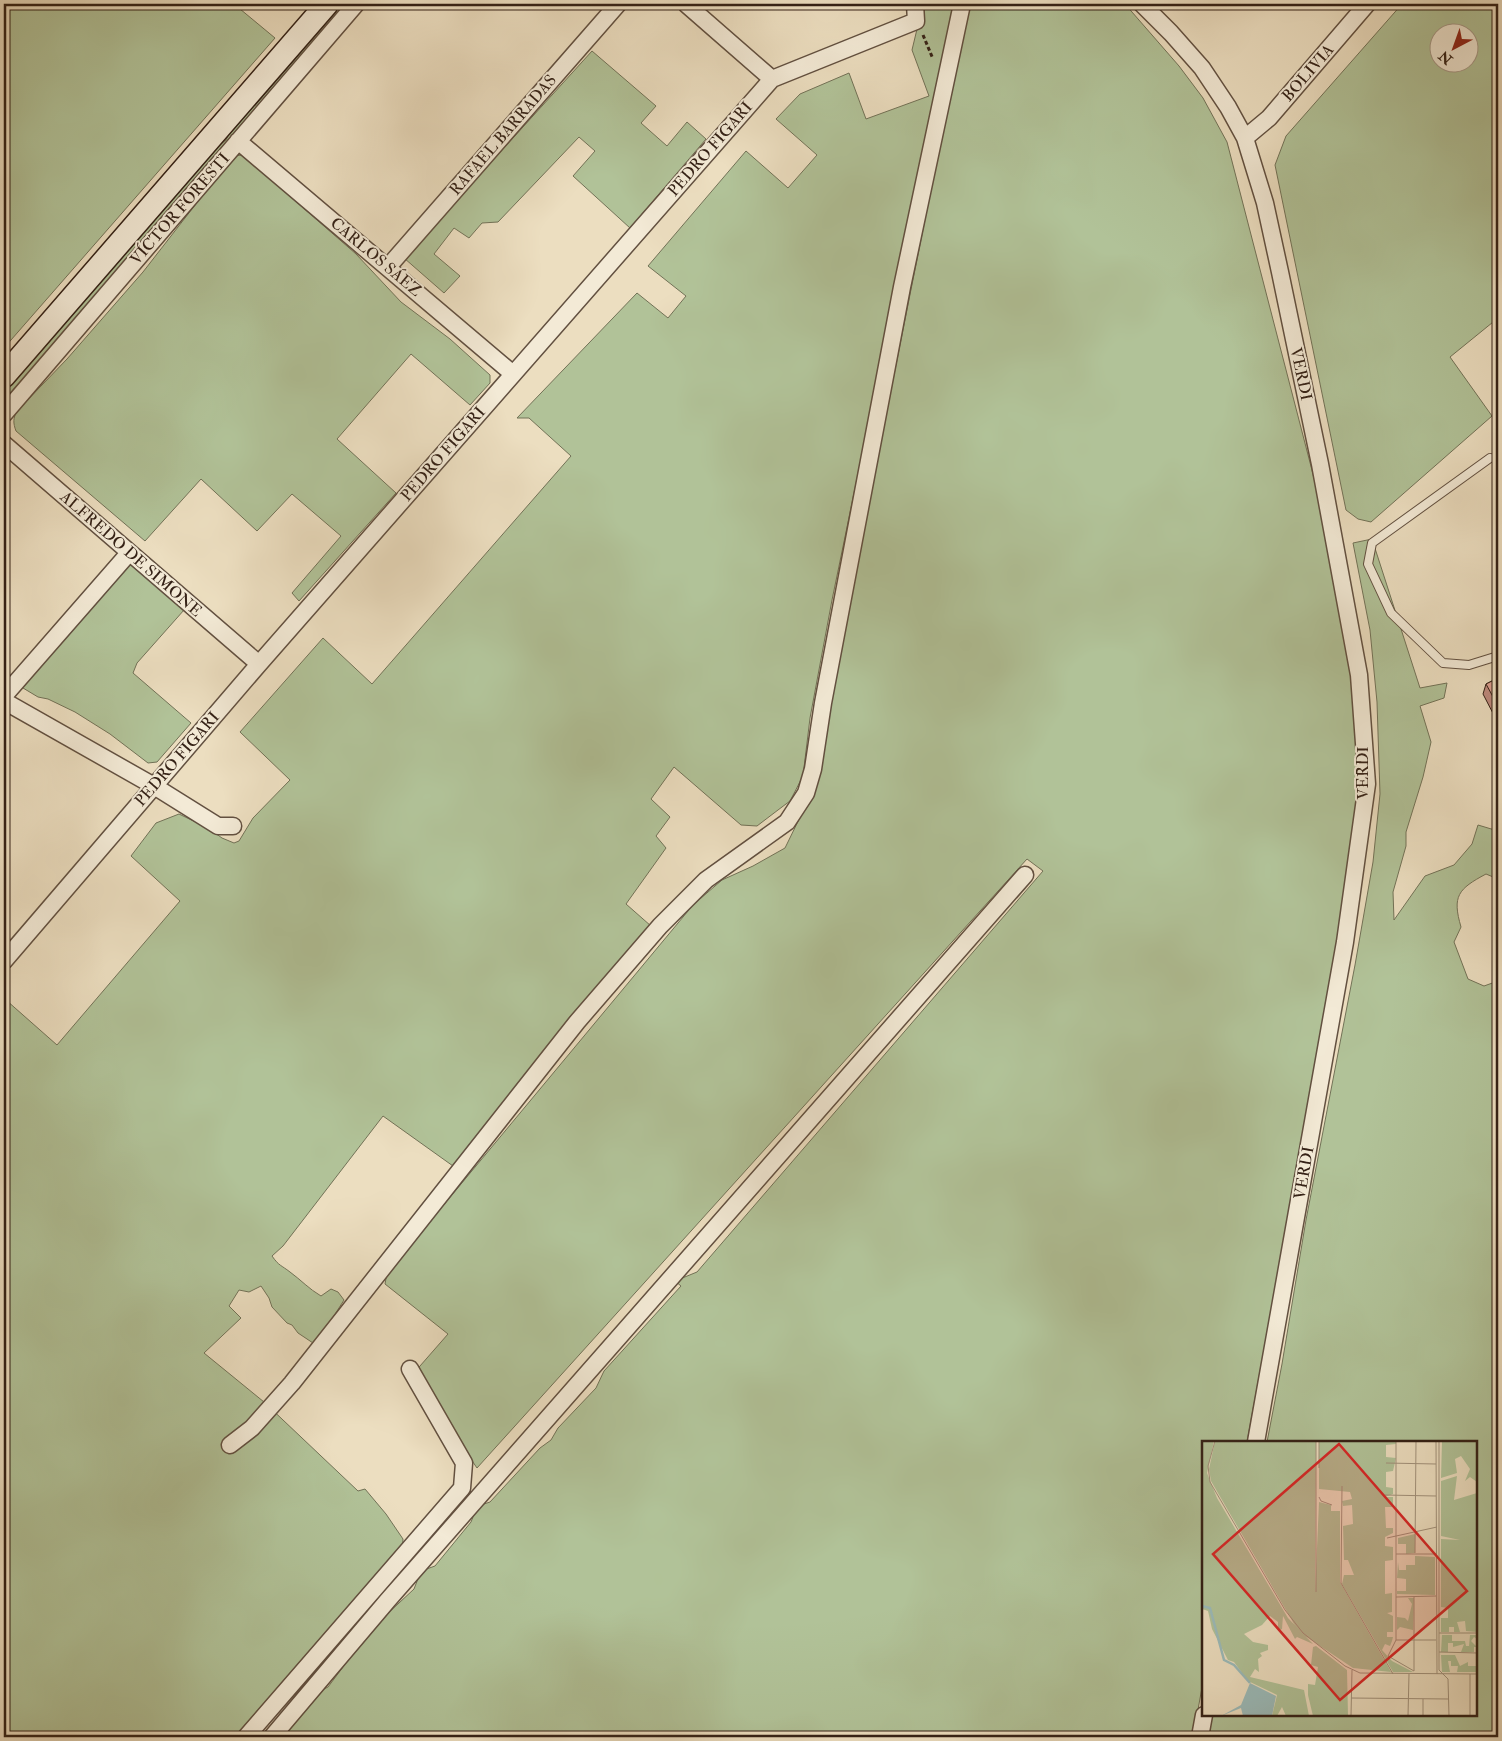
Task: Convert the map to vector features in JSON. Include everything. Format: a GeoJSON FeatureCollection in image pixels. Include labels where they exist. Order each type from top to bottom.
{"type":"FeatureCollection","features":[{"type":"Feature","properties":{"kind":"street","name":"VÍCTOR FORESTI"},"geometry":{"type":"LineString","coordinates":[[4,376],[327,4]]}},
{"type":"Feature","properties":{"kind":"street","name":"VÍCTOR FORESTI"},"geometry":{"type":"LineString","coordinates":[[4,414],[356,4]]}},
{"type":"Feature","properties":{"kind":"street","name":"RAFAEL BARRADAS"},"geometry":{"type":"LineString","coordinates":[[388,267],[618,4]]}},
{"type":"Feature","properties":{"kind":"street"},"geometry":{"type":"LineString","coordinates":[[686,4],[772,79]]}},
{"type":"Feature","properties":{"kind":"street"},"geometry":{"type":"LineString","coordinates":[[915,4],[916,21]]}},
{"type":"Feature","properties":{"kind":"street"},"geometry":{"type":"LineString","coordinates":[[230,1444],[252,1428],[292,1383],[577,1022],[660,926],[706,880],[787,822],[806,793],[813,769],[823,703],[902,287],[962,4]]}},
{"type":"Feature","properties":{"kind":"street","name":"VERDI"},"geometry":{"type":"LineString","coordinates":[[1142,4],[1202,68],[1228,107],[1245,138],[1265,203],[1323,483],[1359,675],[1367,784],[1345,942],[1256,1441]]}},
{"type":"Feature","properties":{"kind":"street","name":"BOLIVIA"},"geometry":{"type":"LineString","coordinates":[[1245,138],[1269,118],[1367,4]]}},
{"type":"Feature","properties":{"kind":"street","name":"PEDRO FIGARI"},"geometry":{"type":"LineString","coordinates":[[4,961],[259,664],[772,79],[916,21]]}},
{"type":"Feature","properties":{"kind":"street","name":"CARLOS SÁEZ"},"geometry":{"type":"LineString","coordinates":[[238,141],[513,374]]}},
{"type":"Feature","properties":{"kind":"street","name":"ALFREDO DE SIMONE"},"geometry":{"type":"LineString","coordinates":[[4,444],[259,664]]}},
{"type":"Feature","properties":{"kind":"street"},"geometry":{"type":"LineString","coordinates":[[4,696],[129,553]]}},
{"type":"Feature","properties":{"kind":"street"},"geometry":{"type":"LineString","coordinates":[[4,701],[154,786],[218,826],[233,826]]}},
{"type":"Feature","properties":{"kind":"street"},"geometry":{"type":"LineString","coordinates":[[272,1737],[394,1593],[1025,875]]}},
{"type":"Feature","properties":{"kind":"street"},"geometry":{"type":"LineString","coordinates":[[246,1737],[462,1488],[464,1463],[410,1370]]}},
{"type":"Feature","properties":{"kind":"street"},"geometry":{"type":"LineString","coordinates":[[1200,1737],[1204,1716]]}},
{"type":"Feature","properties":{"kind":"lane"},"geometry":{"type":"LineString","coordinates":[[1490,458],[1372,543],[1368,564],[1391,613],[1444,663],[1469,665],[1498,656]]}},
{"type":"Feature","properties":{"kind":"path"},"geometry":{"type":"LineString","coordinates":[[916,21],[945,85]]}},
{"type":"Feature","properties":{"kind":"green space"},"geometry":{"type":"Polygon","coordinates":[[[4,4],[234,4],[275,38],[4,348],[4,4]]]}},
{"type":"Feature","properties":{"kind":"green space"},"geometry":{"type":"Polygon","coordinates":[[[338,4],[349,4],[4,407],[4,390],[155,214],[209,154],[226,140],[233,125],[338,4]]]}},
{"type":"Feature","properties":{"kind":"green space"},"geometry":{"type":"Polygon","coordinates":[[[923,4],[953,4],[832,600],[810,718],[803,776],[790,801],[757,826],[741,825],[674,767],[651,799],[670,817],[656,836],[666,848],[626,904],[651,926],[453,1166],[383,1116],[283,1246],[272,1256],[276,1262],[321,1296],[331,1289],[338,1292],[344,1300],[320,1338],[313,1343],[298,1333],[272,1307],[269,1298],[261,1286],[249,1292],[239,1290],[229,1306],[241,1318],[204,1353],[264,1402],[358,1491],[365,1489],[386,1514],[403,1539],[402,1553],[241,1737],[4,1737],[4,1002],[6,1000],[57,1045],[180,901],[131,856],[156,823],[179,814],[208,828],[222,838],[234,843],[239,841],[253,818],[290,780],[240,732],[323,638],[372,684],[571,456],[529,418],[517,418],[637,293],[668,318],[686,296],[648,266],[746,151],[788,188],[817,155],[776,119],[800,94],[849,73],[866,119],[929,96],[912,50],[923,4]]]}},
{"type":"Feature","properties":{"kind":"green space"},"geometry":{"type":"Polygon","coordinates":[[[968,4],[1125,4],[1179,66],[1203,98],[1227,142],[1357,644],[1366,794],[1247,1441],[1202,1441],[1202,1688],[1193,1737],[280,1737],[314,1694],[328,1687],[353,1650],[414,1589],[421,1571],[435,1566],[471,1522],[475,1512],[481,1505],[490,1502],[540,1448],[551,1440],[558,1428],[596,1388],[604,1371],[681,1286],[675,1281],[697,1272],[1043,871],[1027,859],[477,1468],[413,1374],[448,1334],[385,1284],[387,1273],[693,905],[722,880],[753,866],[785,848],[806,805],[835,678],[968,4]]]}},
{"type":"Feature","properties":{"kind":"green space"},"geometry":{"type":"Polygon","coordinates":[[[1402,4],[1498,4],[1498,318],[1450,357],[1492,416],[1371,522],[1358,519],[1346,510],[1275,165],[1286,136],[1402,4]]]}},
{"type":"Feature","properties":{"kind":"green space"},"geometry":{"type":"Polygon","coordinates":[[[592,51],[656,106],[641,123],[667,146],[687,122],[706,139],[630,228],[573,176],[595,151],[579,137],[498,222],[482,223],[469,238],[454,228],[434,254],[460,276],[444,293],[404,258],[592,51]]]}},
{"type":"Feature","properties":{"kind":"green space"},"geometry":{"type":"Polygon","coordinates":[[[241,155],[356,254],[401,302],[450,339],[490,375],[490,383],[470,405],[411,354],[337,439],[396,493],[299,601],[292,593],[341,536],[292,494],[257,531],[201,479],[145,541],[16,431],[14,423],[17,411],[67,359],[143,272],[227,164],[236,156],[241,155]]]}},
{"type":"Feature","properties":{"kind":"green space"},"geometry":{"type":"Polygon","coordinates":[[[1372,539],[1420,688],[1447,683],[1444,698],[1420,706],[1431,742],[1423,777],[1406,832],[1406,846],[1393,892],[1394,920],[1425,876],[1454,865],[1472,844],[1478,825],[1498,831],[1498,879],[1486,874],[1463,889],[1457,908],[1461,927],[1454,942],[1468,979],[1484,986],[1498,981],[1498,1737],[1208,1737],[1212,1716],[1477,1716],[1477,1441],[1267,1441],[1306,1220],[1373,862],[1380,794],[1377,702],[1370,630],[1353,543],[1372,539]]]}},
{"type":"Feature","properties":{"kind":"green space"},"geometry":{"type":"Polygon","coordinates":[[[140,552],[150,558],[156,567],[192,601],[137,663],[133,673],[191,723],[157,762],[148,763],[110,734],[75,712],[48,699],[38,697],[18,685],[140,552]]]}},
{"type":"Feature","properties":{"kind":"building"},"geometry":{"type":"Polygon","coordinates":[[[1498,678],[1498,706],[1486,684],[1498,678]]]}}]}
